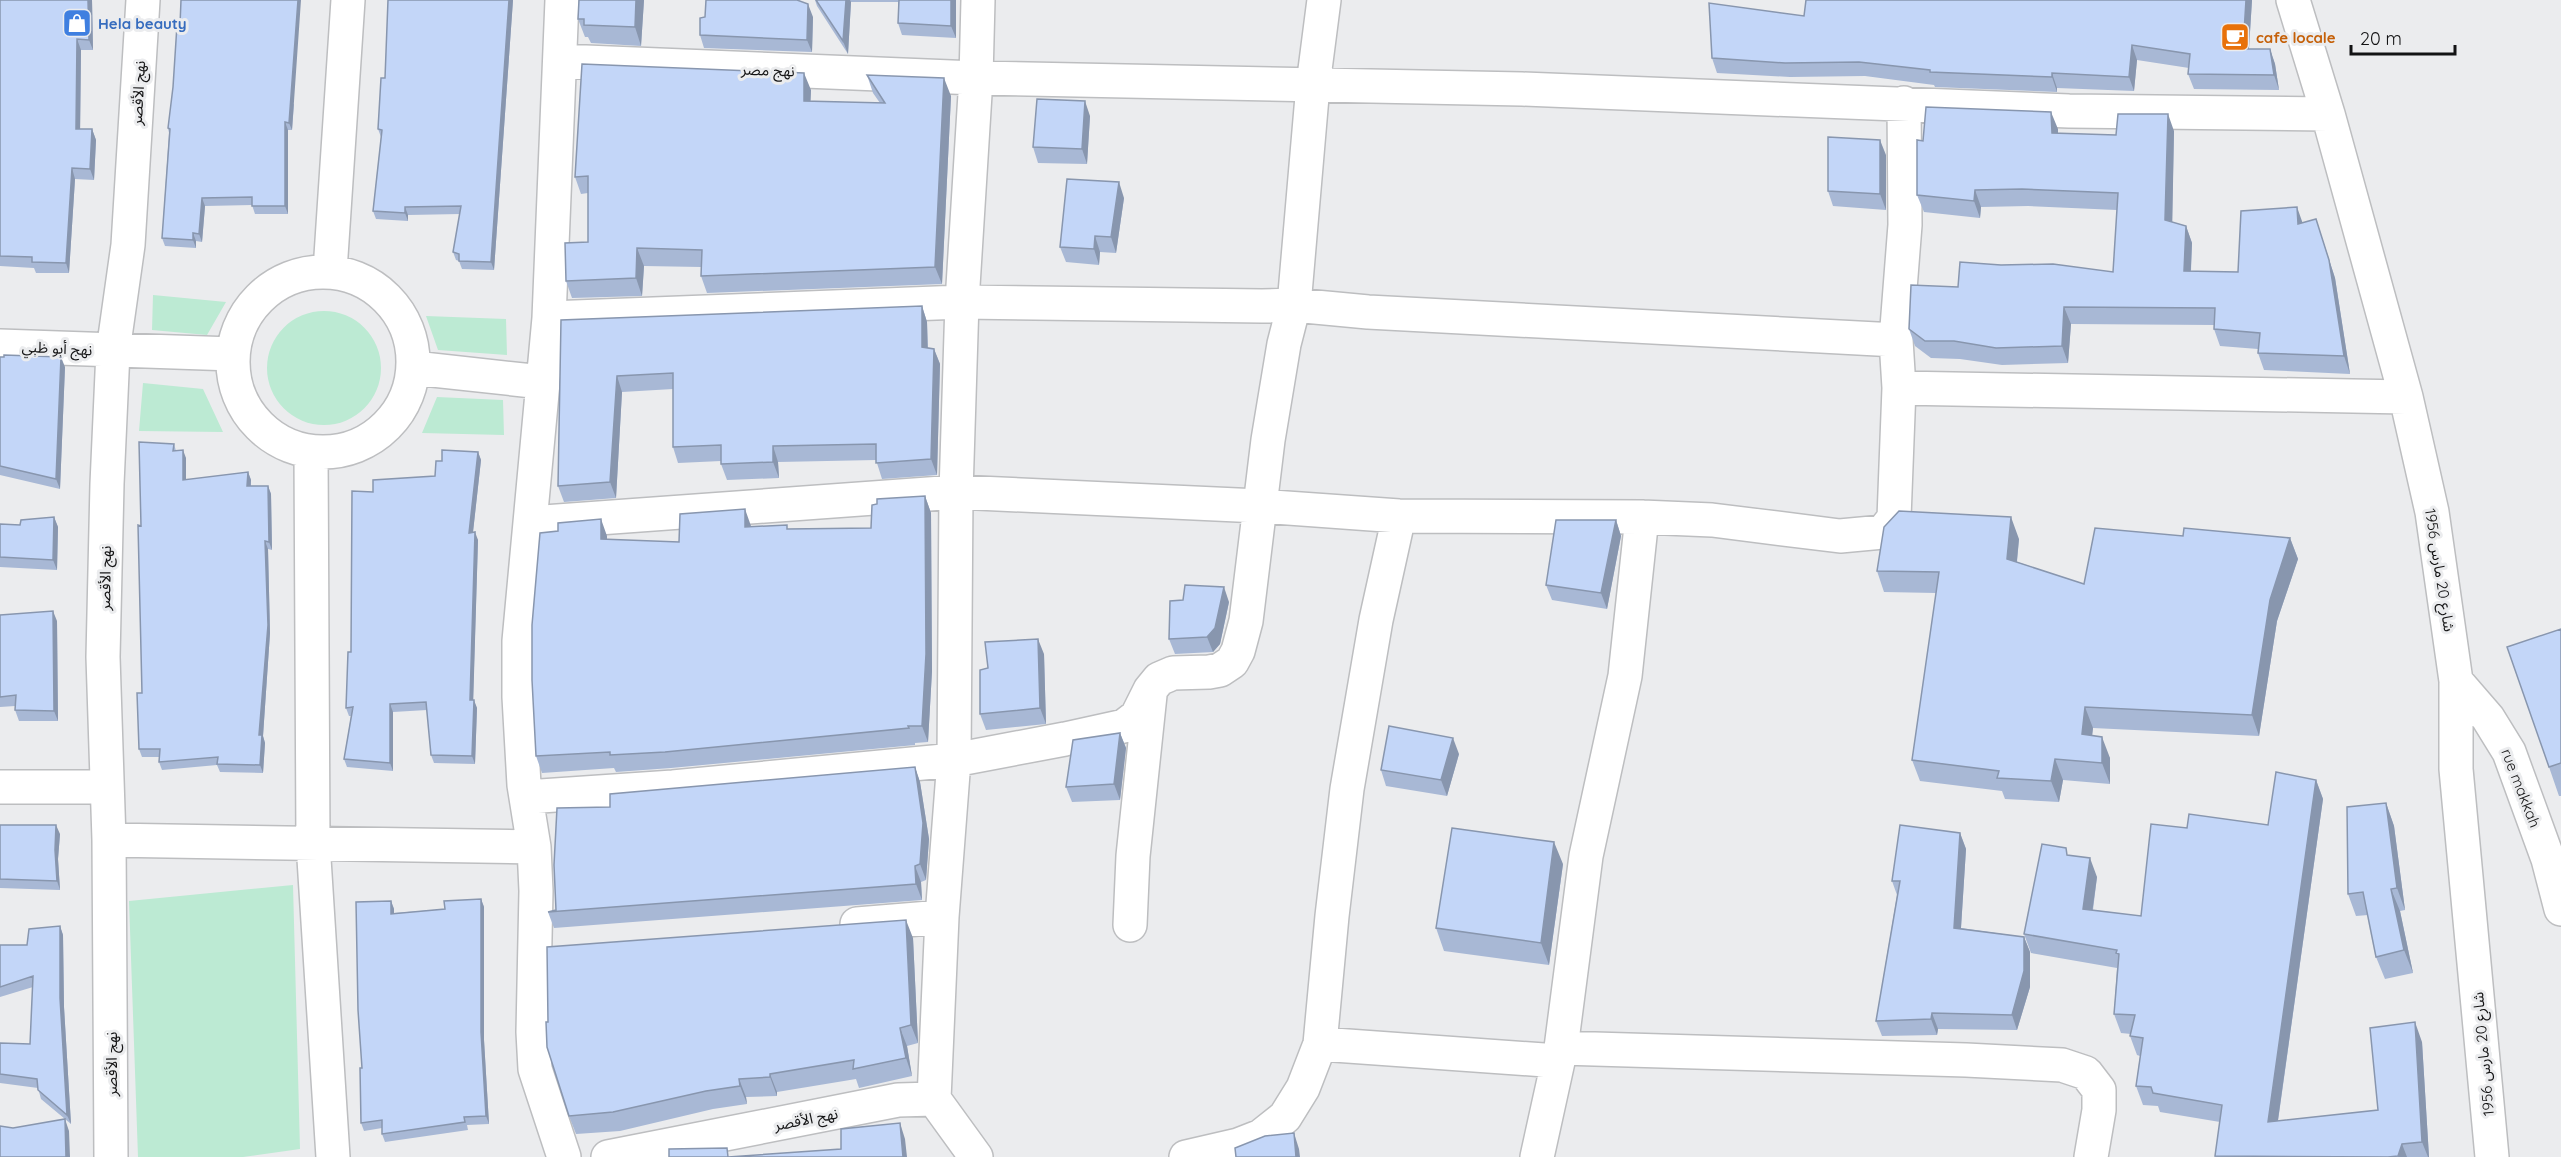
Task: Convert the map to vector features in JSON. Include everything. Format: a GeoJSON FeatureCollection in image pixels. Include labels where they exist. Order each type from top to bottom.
{"type":"FeatureCollection","features":[{"type":"Feature","properties":{"kind":"street","name":"نهج الأقصر"},"geometry":{"type":"LineString","coordinates":[[111,1157],[109,840],[103,657],[107,484],[113,351],[128,245],[143,0]]}},
{"type":"Feature","properties":{"kind":"street"},"geometry":{"type":"LineString","coordinates":[[330,272],[348,0]]}},
{"type":"Feature","properties":{"kind":"street"},"geometry":{"type":"LineString","coordinates":[[562,0],[549,318],[519,641],[519,698],[526,797],[534,847],[533,1032],[535,1069],[564,1157]]}},
{"type":"Feature","properties":{"kind":"street"},"geometry":{"type":"LineString","coordinates":[[976,1157],[934,1099],[942,917],[954,760],[956,492],[962,302],[976,78],[978,0]]}},
{"type":"Feature","properties":{"kind":"street"},"geometry":{"type":"LineString","coordinates":[[526,797],[672,787],[954,760],[1118,728],[1137,716],[1150,690],[1159,679],[1173,673],[1209,672],[1232,662],[1238,651],[1246,621],[1259,506],[1284,344],[1294,304],[1313,85],[1324,0]]}},
{"type":"Feature","properties":{"kind":"street","name":"شارع 20 مارس 1956"},"geometry":{"type":"LineString","coordinates":[[2293,0],[2328,114],[2406,398],[2432,512],[2456,681],[2456,769],[2492,1157]]}},
{"type":"Feature","properties":{"kind":"street","name":"نهج مصر"},"geometry":{"type":"LineString","coordinates":[[561,61],[976,78],[1522,89],[1828,103],[1904,103],[2081,111],[2328,114]]}},
{"type":"Feature","properties":{"kind":"street"},"geometry":{"type":"LineString","coordinates":[[530,523],[956,492],[1259,506],[1399,516],[1642,517],[1712,520],[1840,536],[1883,532],[1894,518],[1899,388],[1896,340],[1905,225],[1904,103]]}},
{"type":"Feature","properties":{"kind":"street"},"geometry":{"type":"LineString","coordinates":[[330,272],[358,278],[382,293],[400,314],[411,340],[414,368],[409,392],[398,414],[381,432],[360,445],[336,452],[311,452],[289,446],[269,435],[252,418],[240,399],[234,377],[233,354],[238,331],[249,310],[265,293],[284,280],[307,273],[330,272]]}},
{"type":"Feature","properties":{"kind":"street"},"geometry":{"type":"LineString","coordinates":[[549,318],[962,302],[1262,306],[1294,304],[1368,312],[1896,340]]}},
{"type":"Feature","properties":{"kind":"street","name":"نهج أبو ظبي"},"geometry":{"type":"LineString","coordinates":[[0,346],[233,354]]}},
{"type":"Feature","properties":{"kind":"street"},"geometry":{"type":"LineString","coordinates":[[414,368],[542,382]]}},
{"type":"Feature","properties":{"kind":"street"},"geometry":{"type":"LineString","coordinates":[[1899,388],[2406,398]]}},
{"type":"Feature","properties":{"kind":"street"},"geometry":{"type":"LineString","coordinates":[[311,452],[313,843],[333,1157]]}},
{"type":"Feature","properties":{"kind":"street"},"geometry":{"type":"LineString","coordinates":[[1186,1157],[1238,1145],[1261,1136],[1285,1117],[1303,1089],[1320,1044],[1330,927],[1347,789],[1376,620],[1399,516]]}},
{"type":"Feature","properties":{"kind":"street"},"geometry":{"type":"LineString","coordinates":[[1537,1157],[1559,1054],[1586,856],[1630,641],[1642,517]]}},
{"type":"Feature","properties":{"kind":"street","name":"rue makkah"},"geometry":{"type":"LineString","coordinates":[[2456,681],[2488,718],[2509,752],[2548,859],[2561,909]]}},
{"type":"Feature","properties":{"kind":"street"},"geometry":{"type":"LineString","coordinates":[[1130,925],[1133,856],[1150,690]]}},
{"type":"Feature","properties":{"kind":"street"},"geometry":{"type":"LineString","coordinates":[[0,787],[107,787]]}},
{"type":"Feature","properties":{"kind":"street"},"geometry":{"type":"LineString","coordinates":[[109,840],[534,847]]}},
{"type":"Feature","properties":{"kind":"street"},"geometry":{"type":"LineString","coordinates":[[825,927],[942,917]]}},
{"type":"Feature","properties":{"kind":"street"},"geometry":{"type":"LineString","coordinates":[[535,948],[570,946]]}},
{"type":"Feature","properties":{"kind":"street"},"geometry":{"type":"LineString","coordinates":[[1320,1044],[1559,1054],[1955,1059],[2062,1065],[2086,1073],[2099,1090],[2099,1110],[2091,1157]]}},
{"type":"Feature","properties":{"kind":"street","name":"نهج الأقصر"},"geometry":{"type":"LineString","coordinates":[[608,1157],[898,1100],[934,1099]]}},
{"type":"Feature","properties":{"kind":"green space"},"geometry":{"type":"Polygon","coordinates":[[[153,295],[226,302],[207,335],[152,330],[153,295]]]}},
{"type":"Feature","properties":{"kind":"green space"},"geometry":{"type":"Polygon","coordinates":[[[324,311],[346,315],[364,328],[377,346],[381,368],[377,390],[364,408],[346,421],[324,425],[302,421],[284,408],[271,390],[267,368],[271,346],[284,328],[302,315],[324,311]]]}},
{"type":"Feature","properties":{"kind":"green space"},"geometry":{"type":"Polygon","coordinates":[[[426,316],[506,319],[507,355],[438,350],[426,316]]]}},
{"type":"Feature","properties":{"kind":"green space"},"geometry":{"type":"Polygon","coordinates":[[[143,383],[203,389],[223,432],[139,431],[143,383]]]}},
{"type":"Feature","properties":{"kind":"green space"},"geometry":{"type":"Polygon","coordinates":[[[437,397],[503,400],[504,435],[422,433],[437,397]]]}},
{"type":"Feature","properties":{"kind":"green space"},"geometry":{"type":"Polygon","coordinates":[[[293,885],[300,1149],[243,1157],[138,1157],[129,901],[293,885]]]}},
{"type":"Feature","properties":{"kind":"building"},"geometry":{"type":"Polygon","coordinates":[[[0,0],[88,0],[89,40],[77,39],[76,129],[92,129],[90,169],[72,168],[66,263],[32,262],[32,257],[0,256],[0,0]]]}},
{"type":"Feature","properties":{"kind":"building"},"geometry":{"type":"Polygon","coordinates":[[[181,0],[298,0],[289,123],[285,122],[285,206],[252,206],[252,197],[202,198],[199,234],[193,233],[193,240],[162,238],[170,129],[168,128],[181,0]]]}},
{"type":"Feature","properties":{"kind":"building"},"geometry":{"type":"Polygon","coordinates":[[[388,0],[509,0],[491,262],[459,261],[459,254],[453,252],[461,206],[405,207],[405,213],[373,211],[382,130],[378,129],[381,78],[385,78],[388,0]]]}},
{"type":"Feature","properties":{"kind":"building"},"geometry":{"type":"Polygon","coordinates":[[[579,0],[636,0],[635,27],[584,25],[584,19],[578,19],[579,0]]]}},
{"type":"Feature","properties":{"kind":"building"},"geometry":{"type":"Polygon","coordinates":[[[706,0],[797,0],[808,4],[807,40],[700,35],[700,18],[705,17],[706,0]]]}},
{"type":"Feature","properties":{"kind":"building"},"geometry":{"type":"Polygon","coordinates":[[[816,0],[846,0],[843,41],[816,0]]]}},
{"type":"Feature","properties":{"kind":"building"},"geometry":{"type":"Polygon","coordinates":[[[899,0],[951,0],[951,26],[898,23],[899,0]]]}},
{"type":"Feature","properties":{"kind":"building"},"geometry":{"type":"Polygon","coordinates":[[[1806,0],[2246,0],[2243,49],[2270,49],[2274,75],[2188,74],[2190,54],[2132,45],[2129,77],[2052,73],[2052,77],[1930,72],[1930,70],[1859,62],[1785,63],[1712,58],[1709,3],[1804,16],[1806,0]]]}},
{"type":"Feature","properties":{"kind":"building"},"geometry":{"type":"Polygon","coordinates":[[[582,64],[804,73],[804,101],[885,103],[867,75],[944,78],[935,267],[701,276],[702,250],[637,248],[636,278],[566,281],[565,243],[588,242],[588,176],[575,177],[582,64]]]}},
{"type":"Feature","properties":{"kind":"building"},"geometry":{"type":"Polygon","coordinates":[[[1037,99],[1085,101],[1082,149],[1033,147],[1037,99]]]}},
{"type":"Feature","properties":{"kind":"building"},"geometry":{"type":"Polygon","coordinates":[[[1926,107],[2051,112],[2052,133],[2116,135],[2118,114],[2168,114],[2165,220],[2186,226],[2184,271],[2238,272],[2241,211],[2297,207],[2298,224],[2316,219],[2329,260],[2344,356],[2258,353],[2260,333],[2214,329],[2215,308],[2064,307],[2062,346],[1996,348],[1954,341],[1925,341],[1909,329],[1911,285],[1958,287],[1960,262],[2001,265],[2053,264],[2113,272],[2118,193],[2022,189],[1975,190],[1974,201],[1917,195],[1917,140],[1923,141],[1926,107]]]}},
{"type":"Feature","properties":{"kind":"building"},"geometry":{"type":"Polygon","coordinates":[[[1828,137],[1880,140],[1880,194],[1828,191],[1828,137]]]}},
{"type":"Feature","properties":{"kind":"building"},"geometry":{"type":"Polygon","coordinates":[[[1067,179],[1119,182],[1111,237],[1095,236],[1094,249],[1060,247],[1067,179]]]}},
{"type":"Feature","properties":{"kind":"building"},"geometry":{"type":"Polygon","coordinates":[[[922,306],[922,347],[934,349],[931,459],[876,463],[876,444],[773,446],[773,462],[721,464],[721,445],[673,447],[673,373],[617,376],[610,482],[558,486],[561,320],[922,306]]]}},
{"type":"Feature","properties":{"kind":"building"},"geometry":{"type":"Polygon","coordinates":[[[4,355],[61,357],[56,479],[0,466],[0,357],[4,355]]]}},
{"type":"Feature","properties":{"kind":"building"},"geometry":{"type":"Polygon","coordinates":[[[139,442],[174,444],[173,451],[183,450],[183,480],[248,472],[247,486],[268,486],[269,542],[265,541],[268,625],[259,735],[262,735],[260,765],[217,764],[218,757],[159,762],[160,749],[139,749],[137,693],[142,693],[138,525],[141,526],[139,442]]]}},
{"type":"Feature","properties":{"kind":"building"},"geometry":{"type":"Polygon","coordinates":[[[442,450],[478,452],[469,533],[475,532],[470,700],[474,700],[472,756],[431,755],[426,702],[390,704],[390,763],[344,759],[353,707],[346,708],[348,652],[351,652],[352,491],[373,492],[373,480],[435,476],[436,461],[442,461],[442,450]]]}},
{"type":"Feature","properties":{"kind":"building"},"geometry":{"type":"Polygon","coordinates":[[[925,496],[926,654],[922,726],[665,752],[536,756],[532,625],[540,533],[558,531],[558,523],[601,519],[601,539],[679,542],[680,514],[745,509],[745,527],[787,525],[787,529],[871,528],[872,505],[877,504],[877,499],[925,496]]]}},
{"type":"Feature","properties":{"kind":"building"},"geometry":{"type":"Polygon","coordinates":[[[1899,511],[2011,517],[2007,559],[2084,584],[2095,528],[2183,536],[2184,528],[2290,538],[2270,600],[2252,715],[2085,707],[2082,734],[2102,737],[2102,763],[2055,759],[2051,781],[1997,778],[1999,771],[1912,760],[1939,572],[1877,571],[1884,527],[1899,511]]]}},
{"type":"Feature","properties":{"kind":"building"},"geometry":{"type":"Polygon","coordinates":[[[54,517],[53,560],[0,557],[0,524],[20,525],[21,520],[54,517]]]}},
{"type":"Feature","properties":{"kind":"building"},"geometry":{"type":"Polygon","coordinates":[[[1556,520],[1616,520],[1601,593],[1546,585],[1556,520]]]}},
{"type":"Feature","properties":{"kind":"building"},"geometry":{"type":"Polygon","coordinates":[[[1185,585],[1224,587],[1215,628],[1207,637],[1169,639],[1170,601],[1183,600],[1185,585]]]}},
{"type":"Feature","properties":{"kind":"building"},"geometry":{"type":"Polygon","coordinates":[[[53,611],[54,711],[15,710],[16,695],[0,697],[0,615],[53,611]]]}},
{"type":"Feature","properties":{"kind":"building"},"geometry":{"type":"Polygon","coordinates":[[[2561,629],[2561,763],[2549,767],[2507,647],[2561,629]]]}},
{"type":"Feature","properties":{"kind":"building"},"geometry":{"type":"Polygon","coordinates":[[[1038,639],[1040,708],[980,714],[980,670],[988,668],[985,642],[1038,639]]]}},
{"type":"Feature","properties":{"kind":"building"},"geometry":{"type":"Polygon","coordinates":[[[1389,726],[1453,738],[1441,780],[1381,770],[1389,726]]]}},
{"type":"Feature","properties":{"kind":"building"},"geometry":{"type":"Polygon","coordinates":[[[1120,733],[1114,784],[1066,787],[1073,740],[1120,733]]]}},
{"type":"Feature","properties":{"kind":"building"},"geometry":{"type":"Polygon","coordinates":[[[915,767],[923,823],[920,864],[915,866],[916,884],[548,912],[556,910],[554,865],[557,808],[610,807],[610,794],[915,767]]]}},
{"type":"Feature","properties":{"kind":"building"},"geometry":{"type":"Polygon","coordinates":[[[2276,772],[2316,780],[2268,1122],[2378,1110],[2370,1028],[2415,1022],[2422,1142],[2402,1144],[2398,1156],[2215,1156],[2222,1105],[2153,1093],[2151,1087],[2136,1086],[2143,1038],[2130,1036],[2135,1015],[2114,1014],[2119,954],[2116,953],[2117,950],[2024,934],[2042,844],[2066,848],[2067,855],[2090,858],[2083,909],[2141,916],[2151,824],[2187,828],[2189,814],[2268,825],[2276,772]]]}},
{"type":"Feature","properties":{"kind":"building"},"geometry":{"type":"Polygon","coordinates":[[[2386,803],[2397,888],[2391,889],[2404,950],[2376,957],[2363,892],[2348,894],[2347,807],[2386,803]]]}},
{"type":"Feature","properties":{"kind":"building"},"geometry":{"type":"Polygon","coordinates":[[[0,825],[56,825],[57,881],[0,879],[0,825]]]}},
{"type":"Feature","properties":{"kind":"building"},"geometry":{"type":"Polygon","coordinates":[[[1900,825],[1960,833],[1954,928],[2024,937],[2024,971],[2012,1015],[1932,1013],[1931,1019],[1876,1021],[1900,881],[1892,881],[1900,825]]]}},
{"type":"Feature","properties":{"kind":"building"},"geometry":{"type":"Polygon","coordinates":[[[1452,828],[1554,842],[1541,943],[1436,928],[1452,828]]]}},
{"type":"Feature","properties":{"kind":"building"},"geometry":{"type":"Polygon","coordinates":[[[481,899],[481,1032],[486,1116],[464,1117],[465,1122],[382,1134],[382,1120],[361,1123],[360,1068],[362,1068],[358,1010],[356,902],[391,901],[391,914],[445,909],[444,901],[481,899]]]}},
{"type":"Feature","properties":{"kind":"building"},"geometry":{"type":"Polygon","coordinates":[[[906,920],[911,1025],[900,1028],[906,1058],[853,1069],[854,1060],[770,1074],[770,1077],[739,1079],[740,1086],[706,1091],[613,1112],[569,1116],[547,1047],[547,947],[906,920]]]}},
{"type":"Feature","properties":{"kind":"building"},"geometry":{"type":"Polygon","coordinates":[[[60,926],[60,998],[67,1115],[38,1090],[37,1079],[0,1074],[0,1043],[30,1044],[33,976],[0,987],[0,945],[27,945],[29,929],[60,926]]]}},
{"type":"Feature","properties":{"kind":"building"},"geometry":{"type":"Polygon","coordinates":[[[65,1119],[66,1157],[0,1157],[0,1126],[13,1128],[65,1119]]]}},
{"type":"Feature","properties":{"kind":"building"},"geometry":{"type":"Polygon","coordinates":[[[900,1123],[903,1157],[728,1157],[841,1149],[841,1129],[900,1123]]]}},
{"type":"Feature","properties":{"kind":"building"},"geometry":{"type":"Polygon","coordinates":[[[1294,1133],[1296,1157],[1236,1157],[1235,1148],[1265,1136],[1294,1133]]]}},
{"type":"Feature","properties":{"kind":"building"},"geometry":{"type":"Polygon","coordinates":[[[727,1148],[728,1157],[669,1157],[669,1149],[727,1148]]]}},
{"type":"Feature","properties":{"kind":"place","name":"Hela beauty"},"geometry":{"type":"Point","coordinates":[77,23]}},
{"type":"Feature","properties":{"kind":"place","name":"cafe locale"},"geometry":{"type":"Point","coordinates":[2235,37]}}]}
